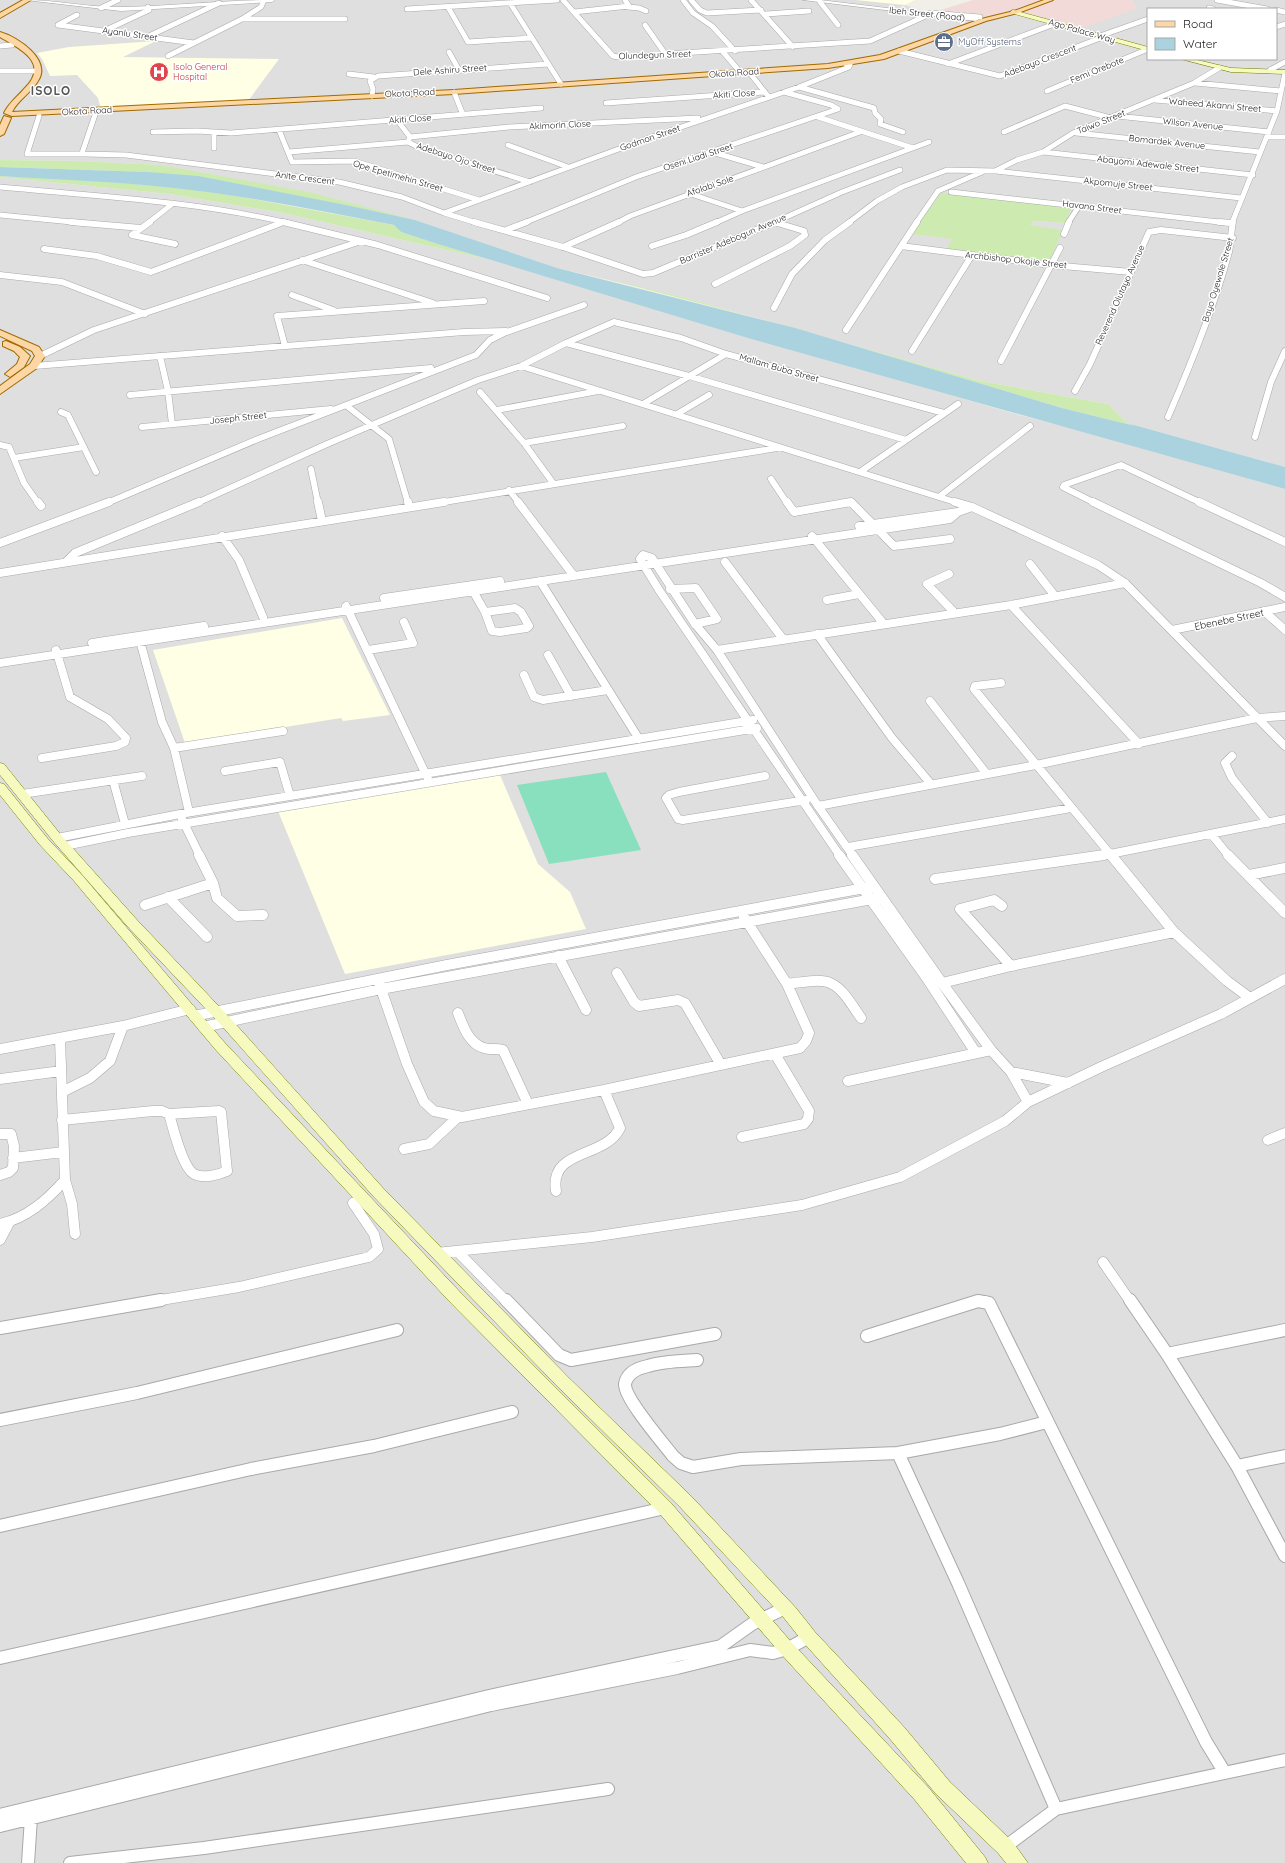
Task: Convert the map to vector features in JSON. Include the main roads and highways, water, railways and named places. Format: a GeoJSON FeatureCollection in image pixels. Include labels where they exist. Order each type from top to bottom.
{"type":"FeatureCollection","features":[{"type":"Feature","properties":{"kind":"main road"},"geometry":{"type":"LineString","coordinates":[[0,13],[23,0]]}},
{"type":"Feature","properties":{"kind":"main road"},"geometry":{"type":"LineString","coordinates":[[0,16],[28,0]]}},
{"type":"Feature","properties":{"kind":"main road","name":"Okota Road"},"geometry":{"type":"LineString","coordinates":[[1017,11],[1044,0]]}},
{"type":"Feature","properties":{"kind":"main road","name":"Okota Road"},"geometry":{"type":"LineString","coordinates":[[6,116],[454,92],[741,73],[846,64],[881,57],[980,20],[1017,11],[1050,0]]}},
{"type":"Feature","properties":{"kind":"main road","name":"Ago Palace Way"},"geometry":{"type":"LineString","coordinates":[[1017,11],[1057,24],[1147,48]]}},
{"type":"Feature","properties":{"kind":"main road","name":"Ago Palace Way"},"geometry":{"type":"LineString","coordinates":[[1017,11],[1103,36]]}},
{"type":"Feature","properties":{"kind":"main road","name":"Okota Road"},"geometry":{"type":"LineString","coordinates":[[808,68],[838,64],[896,50],[980,20]]}},
{"type":"Feature","properties":{"kind":"main road"},"geometry":{"type":"LineString","coordinates":[[0,34],[31,53],[37,61],[39,70],[39,76],[34,83],[13,104],[6,116],[0,134]]}},
{"type":"Feature","properties":{"kind":"main road"},"geometry":{"type":"LineString","coordinates":[[0,37],[31,59],[34,71],[29,83],[6,104],[6,116]]}},
{"type":"Feature","properties":{"kind":"main road"},"geometry":{"type":"LineString","coordinates":[[1188,60],[1219,68],[1241,71],[1285,72]]}},
{"type":"Feature","properties":{"kind":"main road"},"geometry":{"type":"LineString","coordinates":[[1199,60],[1230,68],[1285,72]]}},
{"type":"Feature","properties":{"kind":"main road"},"geometry":{"type":"LineString","coordinates":[[6,116],[39,116],[454,92]]}},
{"type":"Feature","properties":{"kind":"main road"},"geometry":{"type":"LineString","coordinates":[[0,333],[36,349],[40,356],[34,366],[0,391]]}},
{"type":"Feature","properties":{"kind":"main road"},"geometry":{"type":"LineString","coordinates":[[0,341],[17,349],[25,356],[21,365],[0,382]]}},
{"type":"Feature","properties":{"kind":"main road"},"geometry":{"type":"LineString","coordinates":[[1,770],[61,842],[133,924],[221,1016],[373,1187],[608,1428],[681,1497],[785,1608],[809,1637],[944,1788],[1005,1847],[1018,1863]]}},
{"type":"Feature","properties":{"kind":"main road"},"geometry":{"type":"LineString","coordinates":[[0,786],[44,842],[78,878],[196,1017],[361,1199],[455,1297],[665,1508],[787,1649],[921,1793],[978,1863]]}},
{"type":"Feature","properties":{"kind":"water"},"geometry":{"type":"Polygon","coordinates":[[[0,167],[148,172],[198,176],[415,220],[557,268],[795,328],[1062,408],[1135,426],[1127,423],[1285,467],[1285,489],[748,338],[438,244],[401,232],[394,225],[318,210],[216,193],[119,183],[0,176],[0,167]]]}},
{"type":"Feature","properties":{"kind":"place","name":"MyOff Systems"},"geometry":{"type":"Point","coordinates":[944,42]}},
{"type":"Feature","properties":{"kind":"place","name":"Isolo General Hospital"},"geometry":{"type":"Point","coordinates":[159,72]}},
{"type":"Feature","properties":{"kind":"district","name":"ISOLO"},"geometry":{"type":"Point","coordinates":[51,91]}}]}
